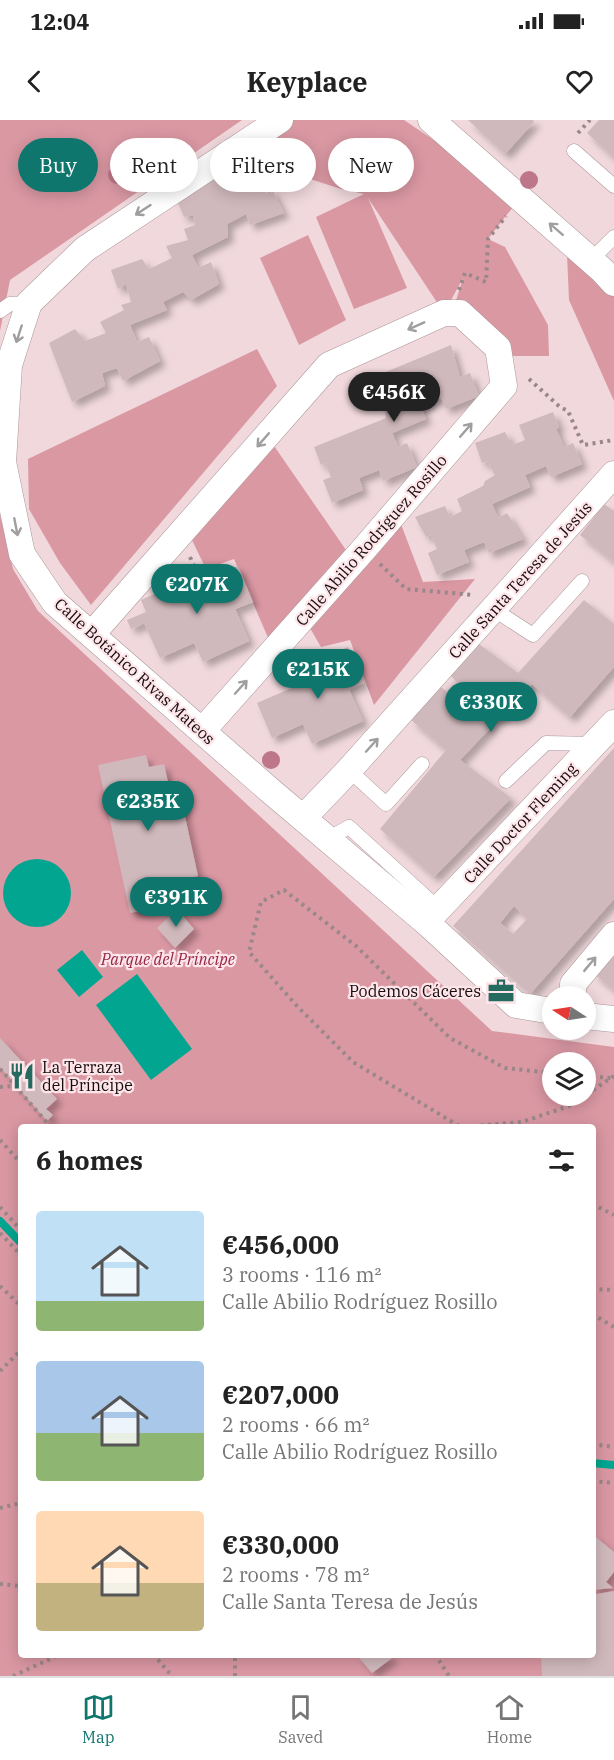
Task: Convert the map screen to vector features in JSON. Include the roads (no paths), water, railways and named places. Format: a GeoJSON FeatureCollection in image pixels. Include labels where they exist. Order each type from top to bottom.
{"type":"FeatureCollection","features":[{"type":"Feature","properties":{"kind":"street"},"geometry":{"type":"LineString","coordinates":[[29,303],[85,249],[280,120]]}},
{"type":"Feature","properties":{"kind":"street"},"geometry":{"type":"LineString","coordinates":[[431,120],[591,260],[614,283]]}},
{"type":"Feature","properties":{"kind":"street","name":"Calle Botánico Rivas Mateos"},"geometry":{"type":"LineString","coordinates":[[29,303],[9,365],[3,462],[22,554],[55,603],[327,839],[433,916],[516,1005],[542,1009]]}},
{"type":"Feature","properties":{"kind":"street","name":"Calle Abilio Rodríguez Rosillo"},"geometry":{"type":"LineString","coordinates":[[92,634],[329,365],[444,313],[460,313],[498,348],[504,386],[364,549],[202,731]]}},
{"type":"Feature","properties":{"kind":"street","name":"Calle Santa Teresa de Jesús"},"geometry":{"type":"LineString","coordinates":[[303,818],[349,770],[614,474]]}},
{"type":"Feature","properties":{"kind":"street","name":"Calle Doctor Fleming"},"geometry":{"type":"LineString","coordinates":[[433,916],[614,723]]}},
{"type":"Feature","properties":{"kind":"street"},"geometry":{"type":"LineString","coordinates":[[573,986],[614,935]]}},
{"type":"Feature","properties":{"kind":"street"},"geometry":{"type":"LineString","coordinates":[[596,1017],[614,1019]]}},
{"type":"Feature","properties":{"kind":"lane"},"geometry":{"type":"LineString","coordinates":[[574,151],[614,186]]}},
{"type":"Feature","properties":{"kind":"lane"},"geometry":{"type":"LineString","coordinates":[[591,260],[614,237]]}},
{"type":"Feature","properties":{"kind":"lane"},"geometry":{"type":"LineString","coordinates":[[0,311],[10,304],[29,303]]}},
{"type":"Feature","properties":{"kind":"lane"},"geometry":{"type":"LineString","coordinates":[[493,609],[533,635],[582,581]]}},
{"type":"Feature","properties":{"kind":"lane"},"geometry":{"type":"LineString","coordinates":[[506,781],[546,743],[594,744]]}},
{"type":"Feature","properties":{"kind":"lane"},"geometry":{"type":"LineString","coordinates":[[349,770],[386,804],[422,764]]}},
{"type":"Feature","properties":{"kind":"waterway"},"geometry":{"type":"LineString","coordinates":[[0,1221],[18,1240]]}},
{"type":"Feature","properties":{"kind":"waterway"},"geometry":{"type":"LineString","coordinates":[[596,1463],[614,1465]]}},
{"type":"Feature","properties":{"kind":"place","name":"Podemos Cáceres"},"geometry":{"type":"Point","coordinates":[501,991]}},
{"type":"Feature","properties":{"kind":"place","name":"La Terraza del Príncipe"},"geometry":{"type":"Point","coordinates":[22,1076]}},
{"type":"Feature","properties":{"kind":"park label","name":"Parque del Príncipe"},"geometry":{"type":"Point","coordinates":[168,959]}}]}
